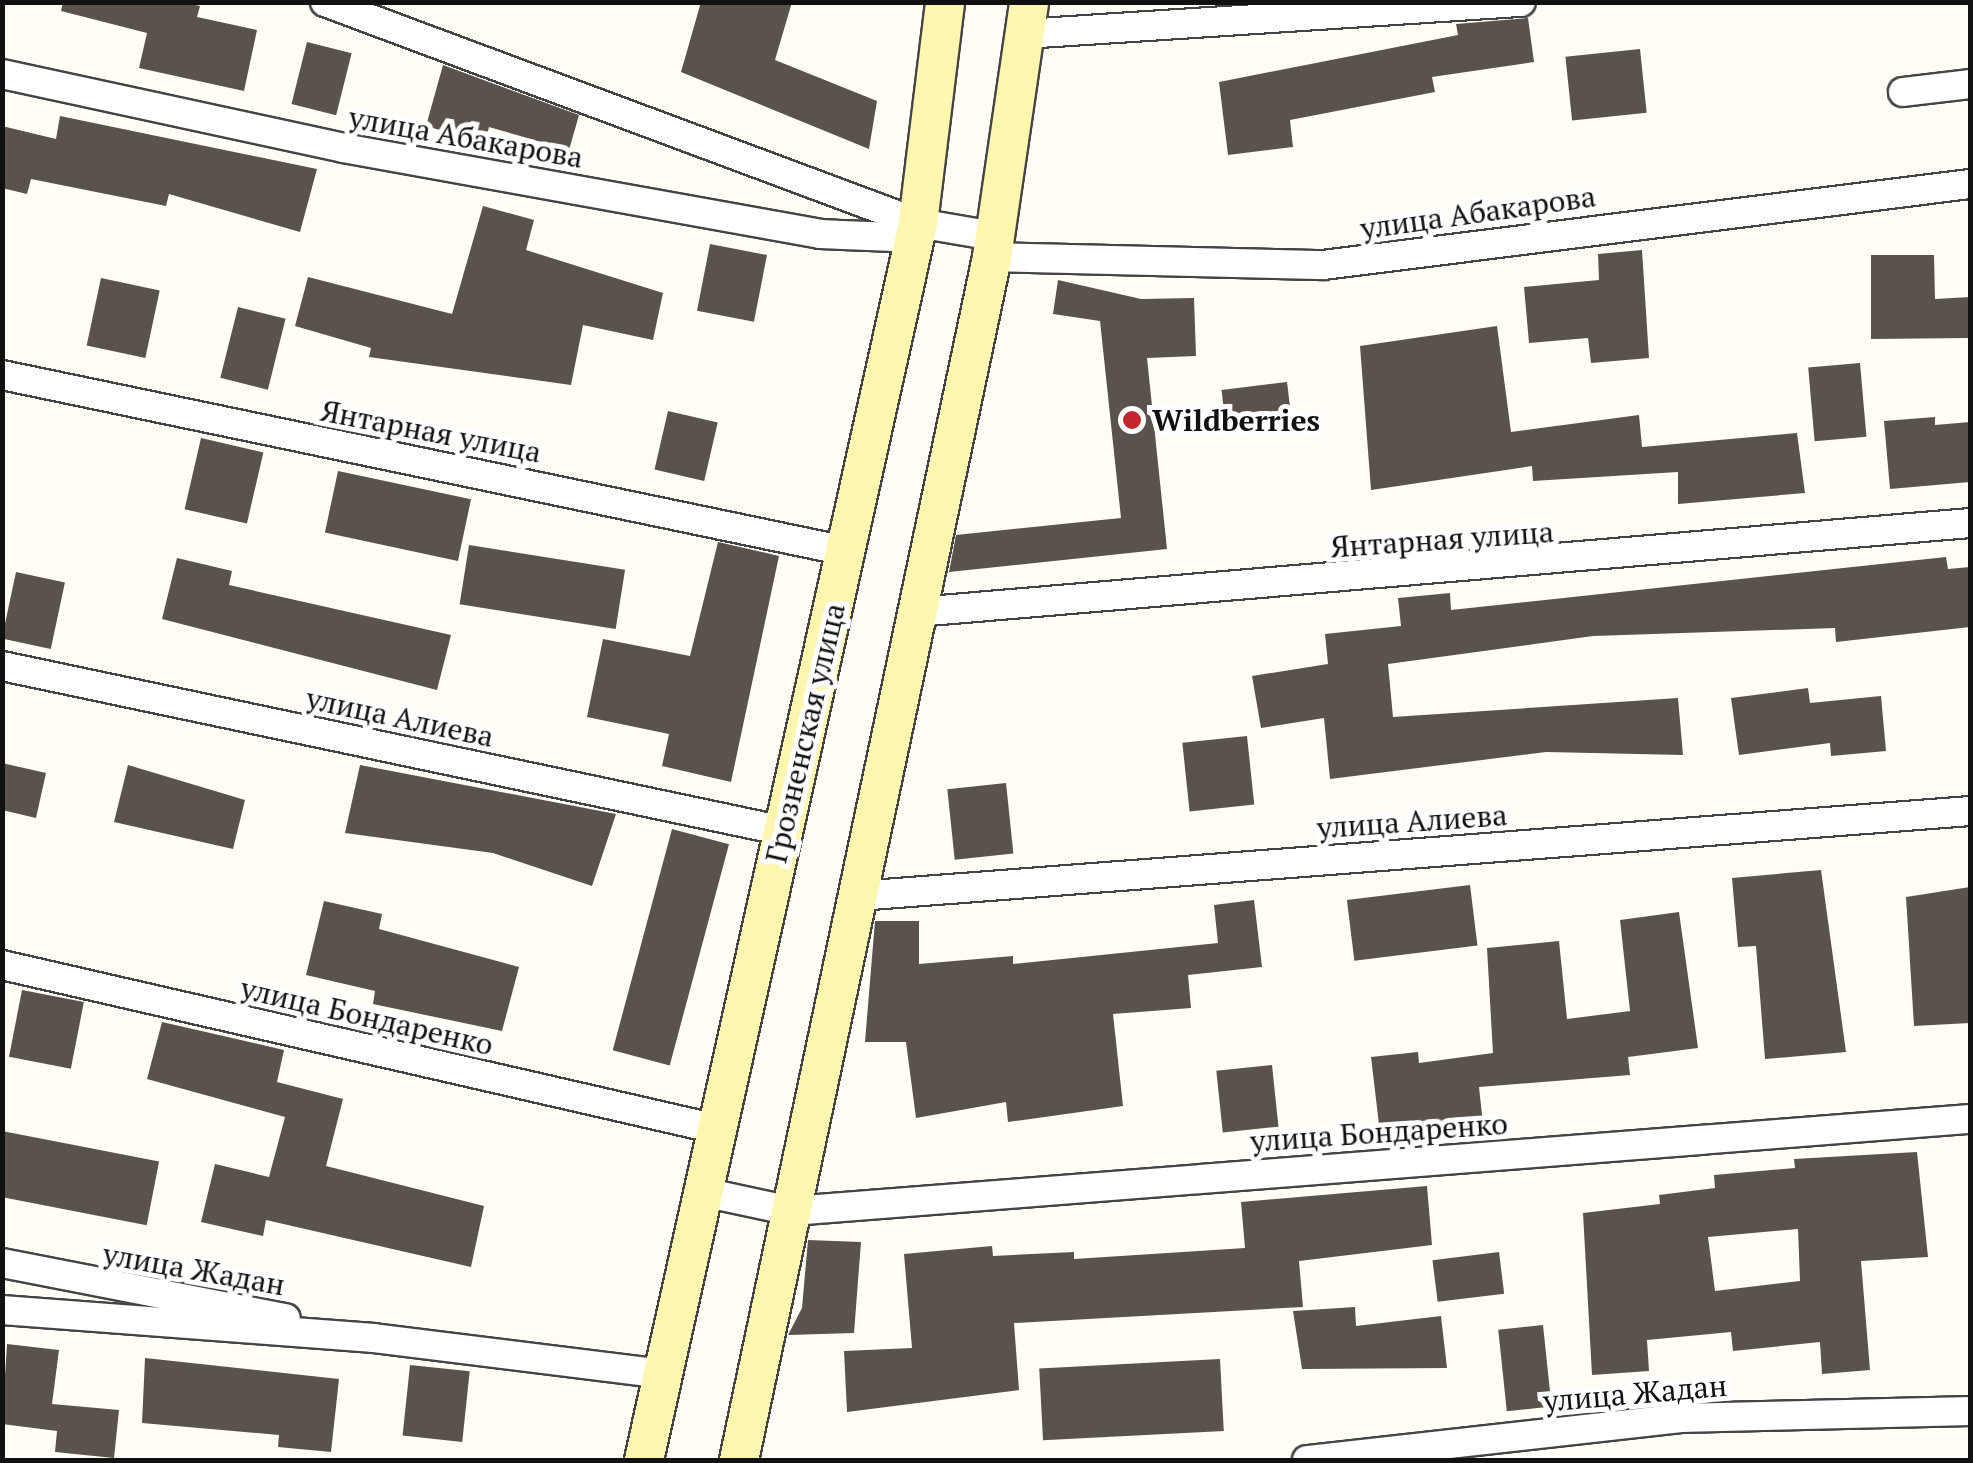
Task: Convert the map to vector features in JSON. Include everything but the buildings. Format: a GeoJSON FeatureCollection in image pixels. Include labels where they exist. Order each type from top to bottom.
{"type":"FeatureCollection","features":[{"type":"Feature","properties":{"kind":"street","name":"улица Абакарова"},"geometry":{"type":"LineString","coordinates":[[325,2],[918,223],[992,246],[1323,264],[1970,184]]}},
{"type":"Feature","properties":{"kind":"street","name":"Грозненская улица"},"geometry":{"type":"LineString","coordinates":[[644,1460],[918,223],[946,2]]}},
{"type":"Feature","properties":{"kind":"street"},"geometry":{"type":"LineString","coordinates":[[740,1460],[992,246],[1026,18],[1520,2]]}},
{"type":"Feature","properties":{"kind":"street","name":"улица Абакарова"},"geometry":{"type":"LineString","coordinates":[[2,74],[343,148],[820,234],[894,237],[918,223]]}},
{"type":"Feature","properties":{"kind":"street"},"geometry":{"type":"LineString","coordinates":[[1903,92],[1970,84]]}},
{"type":"Feature","properties":{"kind":"street","name":"Янтарная улица"},"geometry":{"type":"LineString","coordinates":[[2,376],[846,550]]}},
{"type":"Feature","properties":{"kind":"street","name":"Янтарная улица"},"geometry":{"type":"LineString","coordinates":[[917,612],[1970,523]]}},
{"type":"Feature","properties":{"kind":"street","name":"улица Алиева"},"geometry":{"type":"LineString","coordinates":[[2,666],[784,831]]}},
{"type":"Feature","properties":{"kind":"street","name":"улица Алиева"},"geometry":{"type":"LineString","coordinates":[[858,896],[1970,811]]}},
{"type":"Feature","properties":{"kind":"street","name":"улица Бондаренко"},"geometry":{"type":"LineString","coordinates":[[2,965],[717,1129]]}},
{"type":"Feature","properties":{"kind":"street","name":"улица Бондаренко"},"geometry":{"type":"LineString","coordinates":[[703,1192],[792,1210],[1970,1118]]}},
{"type":"Feature","properties":{"kind":"street","name":"улица Жадан"},"geometry":{"type":"LineString","coordinates":[[2,1263],[374,1338]]}},
{"type":"Feature","properties":{"kind":"street"},"geometry":{"type":"LineString","coordinates":[[2,1310],[374,1338],[663,1374]]}},
{"type":"Feature","properties":{"kind":"street","name":"улица Жадан"},"geometry":{"type":"LineString","coordinates":[[1307,1460],[1683,1418],[1970,1410]]}},
{"type":"Feature","properties":{"kind":"place","name":"Wildberries"},"geometry":{"type":"Point","coordinates":[1132,420]}}]}
